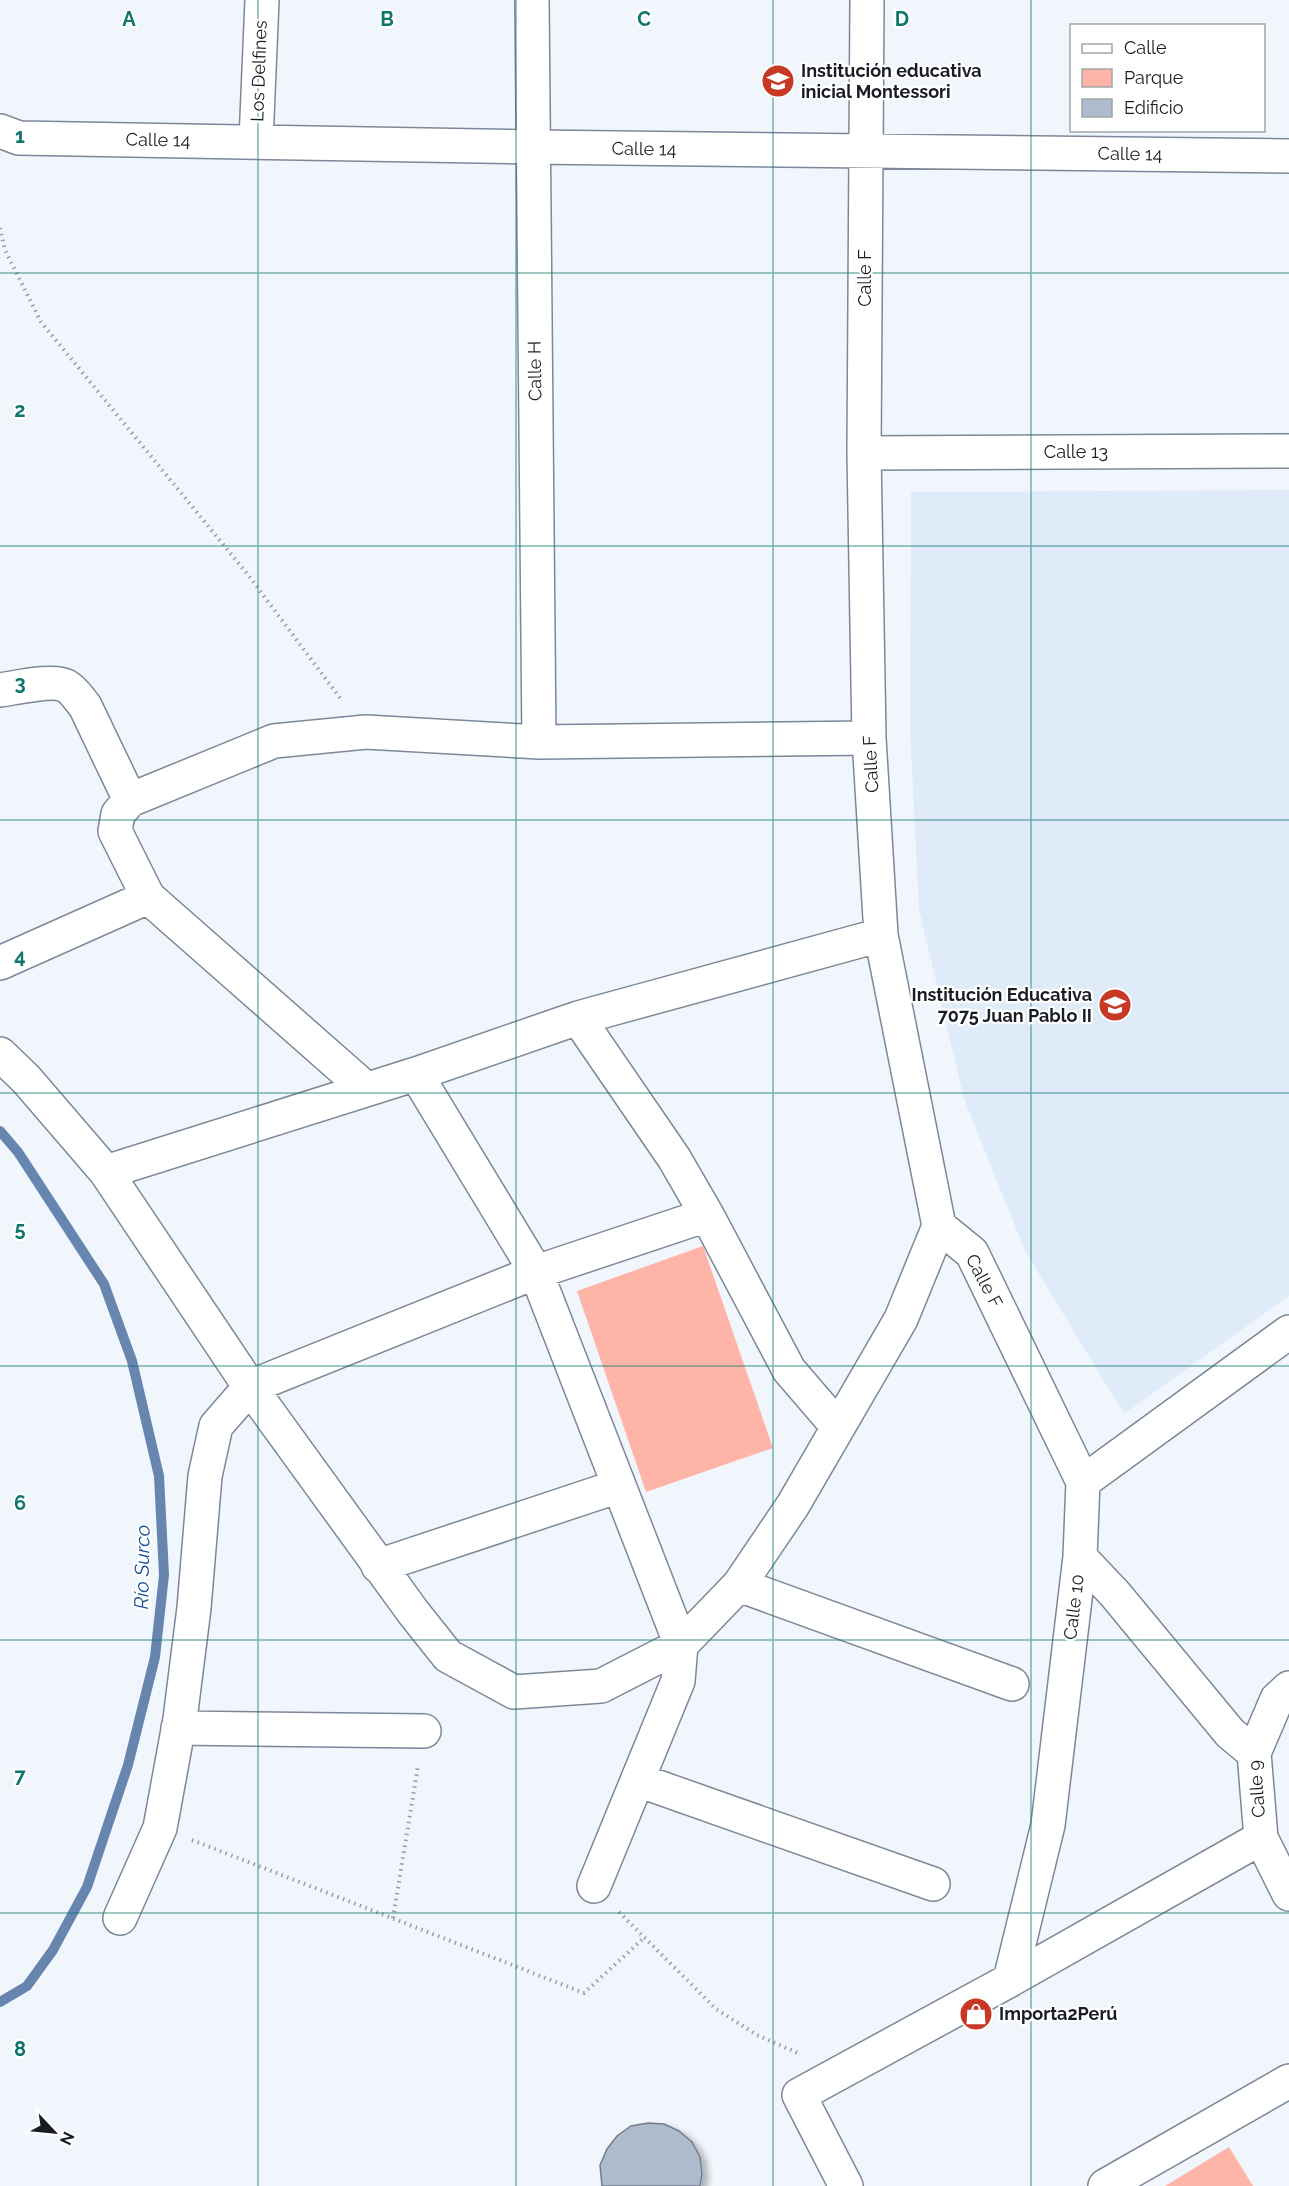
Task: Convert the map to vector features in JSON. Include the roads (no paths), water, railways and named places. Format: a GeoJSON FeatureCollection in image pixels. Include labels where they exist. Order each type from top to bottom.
{"type":"FeatureCollection","features":[{"type":"Feature","properties":{"kind":"street","name":"Los Delfines"},"geometry":{"type":"LineString","coordinates":[[256,141],[262,0]]}},
{"type":"Feature","properties":{"kind":"street","name":"Calle H"},"geometry":{"type":"LineString","coordinates":[[532,0],[539,742]]}},
{"type":"Feature","properties":{"kind":"street","name":"Calle F"},"geometry":{"type":"LineString","coordinates":[[867,0],[864,453],[869,738],[881,935],[939,1226],[972,1253],[1083,1482]]}},
{"type":"Feature","properties":{"kind":"street","name":"Calle 14"},"geometry":{"type":"LineString","coordinates":[[0,131],[19,138],[865,152],[1289,156]]}},
{"type":"Feature","properties":{"kind":"street","name":"Calle 13"},"geometry":{"type":"LineString","coordinates":[[864,453],[1289,451]]}},
{"type":"Feature","properties":{"kind":"street"},"geometry":{"type":"LineString","coordinates":[[0,690],[64,684],[76,694],[85,706],[130,800]]}},
{"type":"Feature","properties":{"kind":"street"},"geometry":{"type":"LineString","coordinates":[[365,1088],[148,897],[115,831],[118,814],[130,800],[274,741],[366,732],[539,742],[869,738]]}},
{"type":"Feature","properties":{"kind":"street"},"geometry":{"type":"LineString","coordinates":[[0,963],[148,897]]}},
{"type":"Feature","properties":{"kind":"street"},"geometry":{"type":"LineString","coordinates":[[106,1172],[365,1088],[416,1074],[578,1018],[881,935]]}},
{"type":"Feature","properties":{"kind":"street"},"geometry":{"type":"LineString","coordinates":[[578,1018],[674,1158],[707,1215],[789,1370],[838,1427]]}},
{"type":"Feature","properties":{"kind":"street"},"geometry":{"type":"LineString","coordinates":[[0,1054],[26,1080],[106,1172],[250,1387],[378,1566],[448,1656],[514,1692],[601,1686],[681,1645],[738,1585],[793,1505],[901,1319],[939,1226]]}},
{"type":"Feature","properties":{"kind":"street"},"geometry":{"type":"LineString","coordinates":[[416,1074],[536,1272],[681,1645],[678,1681],[594,1886]]}},
{"type":"Feature","properties":{"kind":"street"},"geometry":{"type":"LineString","coordinates":[[120,1918],[160,1828],[178,1728],[194,1608],[205,1476],[216,1426],[250,1387],[536,1272],[707,1215]]}},
{"type":"Feature","properties":{"kind":"street"},"geometry":{"type":"LineString","coordinates":[[1083,1482],[1289,1332]]}},
{"type":"Feature","properties":{"kind":"street","name":"Calle 10"},"geometry":{"type":"LineString","coordinates":[[1010,1980],[1048,1825],[1080,1557],[1083,1482]]}},
{"type":"Feature","properties":{"kind":"street"},"geometry":{"type":"LineString","coordinates":[[378,1566],[619,1486]]}},
{"type":"Feature","properties":{"kind":"street"},"geometry":{"type":"LineString","coordinates":[[1080,1557],[1115,1594],[1230,1733],[1254,1753]]}},
{"type":"Feature","properties":{"kind":"street"},"geometry":{"type":"LineString","coordinates":[[738,1585],[1012,1684]]}},
{"type":"Feature","properties":{"kind":"street","name":"Calle 9"},"geometry":{"type":"LineString","coordinates":[[1289,1688],[1277,1699],[1254,1753],[1261,1838],[1289,1894]]}},
{"type":"Feature","properties":{"kind":"street"},"geometry":{"type":"LineString","coordinates":[[178,1728],[424,1731]]}},
{"type":"Feature","properties":{"kind":"street"},"geometry":{"type":"LineString","coordinates":[[638,1780],[933,1884]]}},
{"type":"Feature","properties":{"kind":"street"},"geometry":{"type":"LineString","coordinates":[[846,2186],[799,2095],[1010,1980],[1261,1838]]}},
{"type":"Feature","properties":{"kind":"street"},"geometry":{"type":"LineString","coordinates":[[1105,2186],[1289,2081]]}},
{"type":"Feature","properties":{"kind":"waterway","name":"Río Surco"},"geometry":{"type":"LineString","coordinates":[[0,1131],[18,1152],[104,1284],[132,1361],[159,1476],[164,1575],[155,1657],[128,1765],[87,1887],[53,1950],[27,1986],[0,2002]]}},
{"type":"Feature","properties":{"kind":"place","name":"Institución educativa inicial Montessori"},"geometry":{"type":"Point","coordinates":[778,81]}},
{"type":"Feature","properties":{"kind":"place","name":"Institución Educativa 7075 Juan Pablo II"},"geometry":{"type":"Point","coordinates":[1115,1005]}},
{"type":"Feature","properties":{"kind":"place","name":"Importa2Perú"},"geometry":{"type":"Point","coordinates":[976,2014]}}]}
